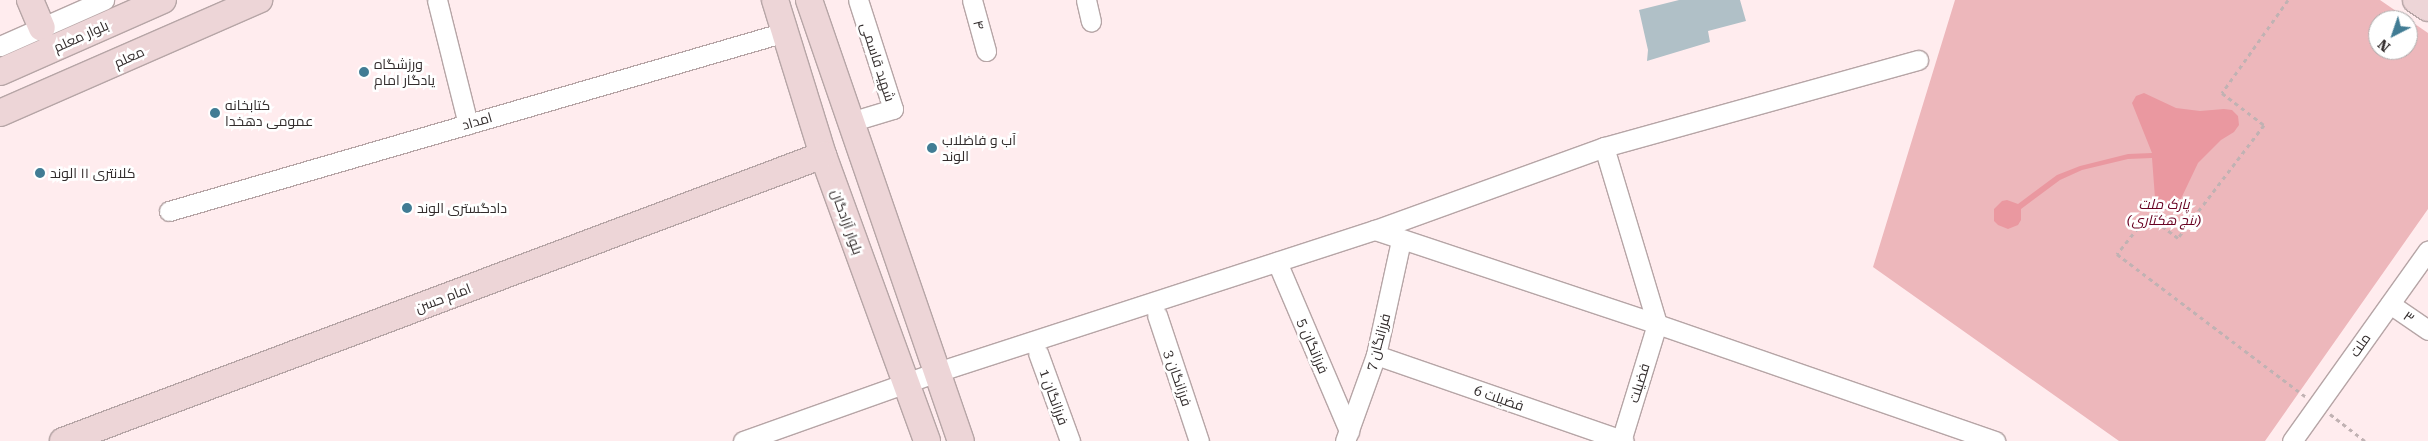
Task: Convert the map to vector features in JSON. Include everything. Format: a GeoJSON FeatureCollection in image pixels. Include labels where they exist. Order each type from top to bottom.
{"type":"FeatureCollection","features":[{"type":"Feature","properties":{"kind":"street"},"geometry":{"type":"LineString","coordinates":[[30,0],[42,28]]}},
{"type":"Feature","properties":{"kind":"street"},"geometry":{"type":"LineString","coordinates":[[0,46],[104,0]]}},
{"type":"Feature","properties":{"kind":"street","name":"بلوار معلم"},"geometry":{"type":"LineString","coordinates":[[0,72],[163,0]]}},
{"type":"Feature","properties":{"kind":"street","name":"معلم"},"geometry":{"type":"LineString","coordinates":[[0,113],[259,0]]}},
{"type":"Feature","properties":{"kind":"street"},"geometry":{"type":"LineString","coordinates":[[437,0],[468,124]]}},
{"type":"Feature","properties":{"kind":"street","name":"بلوار آزادگان"},"geometry":{"type":"LineString","coordinates":[[775,0],[823,155],[927,441]]}},
{"type":"Feature","properties":{"kind":"street"},"geometry":{"type":"LineString","coordinates":[[809,0],[961,441]]}},
{"type":"Feature","properties":{"kind":"street","name":"شهید قاسمی"},"geometry":{"type":"LineString","coordinates":[[850,122],[893,108],[858,0]]}},
{"type":"Feature","properties":{"kind":"street","name":"۴"},"geometry":{"type":"LineString","coordinates":[[972,0],[986,51]]}},
{"type":"Feature","properties":{"kind":"street"},"geometry":{"type":"LineString","coordinates":[[1086,0],[1091,21]]}},
{"type":"Feature","properties":{"kind":"street"},"geometry":{"type":"LineString","coordinates":[[2416,0],[2428,8]]}},
{"type":"Feature","properties":{"kind":"street","name":"امداد"},"geometry":{"type":"LineString","coordinates":[[169,211],[785,32]]}},
{"type":"Feature","properties":{"kind":"street"},"geometry":{"type":"LineString","coordinates":[[743,441],[937,372],[1375,230],[1604,147],[1918,60]]}},
{"type":"Feature","properties":{"kind":"street"},"geometry":{"type":"LineString","coordinates":[[1604,147],[1657,324]]}},
{"type":"Feature","properties":{"kind":"street","name":"امام حسن"},"geometry":{"type":"LineString","coordinates":[[63,441],[823,155]]}},
{"type":"Feature","properties":{"kind":"street"},"geometry":{"type":"LineString","coordinates":[[1375,230],[1657,324],[1990,440]]}},
{"type":"Feature","properties":{"kind":"street","name":"فرزانگان 7"},"geometry":{"type":"LineString","coordinates":[[1347,436],[1376,355],[1401,240]]}},
{"type":"Feature","properties":{"kind":"street","name":"ملت"},"geometry":{"type":"LineString","coordinates":[[2292,441],[2428,250]]}},
{"type":"Feature","properties":{"kind":"street","name":"فرزانگان 5"},"geometry":{"type":"LineString","coordinates":[[1277,262],[1347,436]]}},
{"type":"Feature","properties":{"kind":"street","name":"۳"},"geometry":{"type":"LineString","coordinates":[[2390,304],[2428,330]]}},
{"type":"Feature","properties":{"kind":"street","name":"فرزانگان 3"},"geometry":{"type":"LineString","coordinates":[[1157,314],[1199,441]]}},
{"type":"Feature","properties":{"kind":"street","name":"فضیلت"},"geometry":{"type":"LineString","coordinates":[[1622,441],[1657,324]]}},
{"type":"Feature","properties":{"kind":"street","name":"فرزانگان 1"},"geometry":{"type":"LineString","coordinates":[[1038,353],[1070,441]]}},
{"type":"Feature","properties":{"kind":"street","name":"فضیلت 6"},"geometry":{"type":"LineString","coordinates":[[1376,355],[1622,441]]}},
{"type":"Feature","properties":{"kind":"path"},"geometry":{"type":"LineString","coordinates":[[2288,0],[2222,94],[2264,125],[2178,238],[2148,215],[2117,254],[2366,441]]}},
{"type":"Feature","properties":{"kind":"green space","name":"پارک ملت (پنج هکتاری)"},"geometry":{"type":"Polygon","coordinates":[[[1955,0],[2380,0],[2395,10],[2368,10],[2368,60],[2418,60],[2418,26],[2428,33],[2428,209],[2265,441],[2119,441],[1873,267],[1955,0]]]}},
{"type":"Feature","properties":{"kind":"shaded area"},"geometry":{"type":"Polygon","coordinates":[[[2144,93],[2176,108],[2200,111],[2232,110],[2238,116],[2239,125],[2234,132],[2221,140],[2198,163],[2178,205],[2172,209],[2164,210],[2158,206],[2155,198],[2152,158],[2128,159],[2082,170],[2060,180],[2021,209],[2021,220],[2018,225],[2008,229],[1994,221],[1994,209],[2002,201],[2007,200],[2018,204],[2057,175],[2080,166],[2128,154],[2152,153],[2132,103],[2136,96],[2144,93]]]}},
{"type":"Feature","properties":{"kind":"building"},"geometry":{"type":"Polygon","coordinates":[[[1679,0],[1740,0],[1746,21],[1708,31],[1710,42],[1647,61],[1648,50],[1639,10],[1679,0]]]}},
{"type":"Feature","properties":{"kind":"place","name":"ورزشگاه یادگار امام"},"geometry":{"type":"Point","coordinates":[364,72]}},
{"type":"Feature","properties":{"kind":"place","name":"کتابخانه عمومی دهخدا"},"geometry":{"type":"Point","coordinates":[215,113]}},
{"type":"Feature","properties":{"kind":"place","name":"آب و فاضلاب الوند"},"geometry":{"type":"Point","coordinates":[932,148]}},
{"type":"Feature","properties":{"kind":"place","name":"کلانتری ۱۱ الوند"},"geometry":{"type":"Point","coordinates":[40,173]}},
{"type":"Feature","properties":{"kind":"place","name":"دادگستری الوند"},"geometry":{"type":"Point","coordinates":[407,208]}}]}
